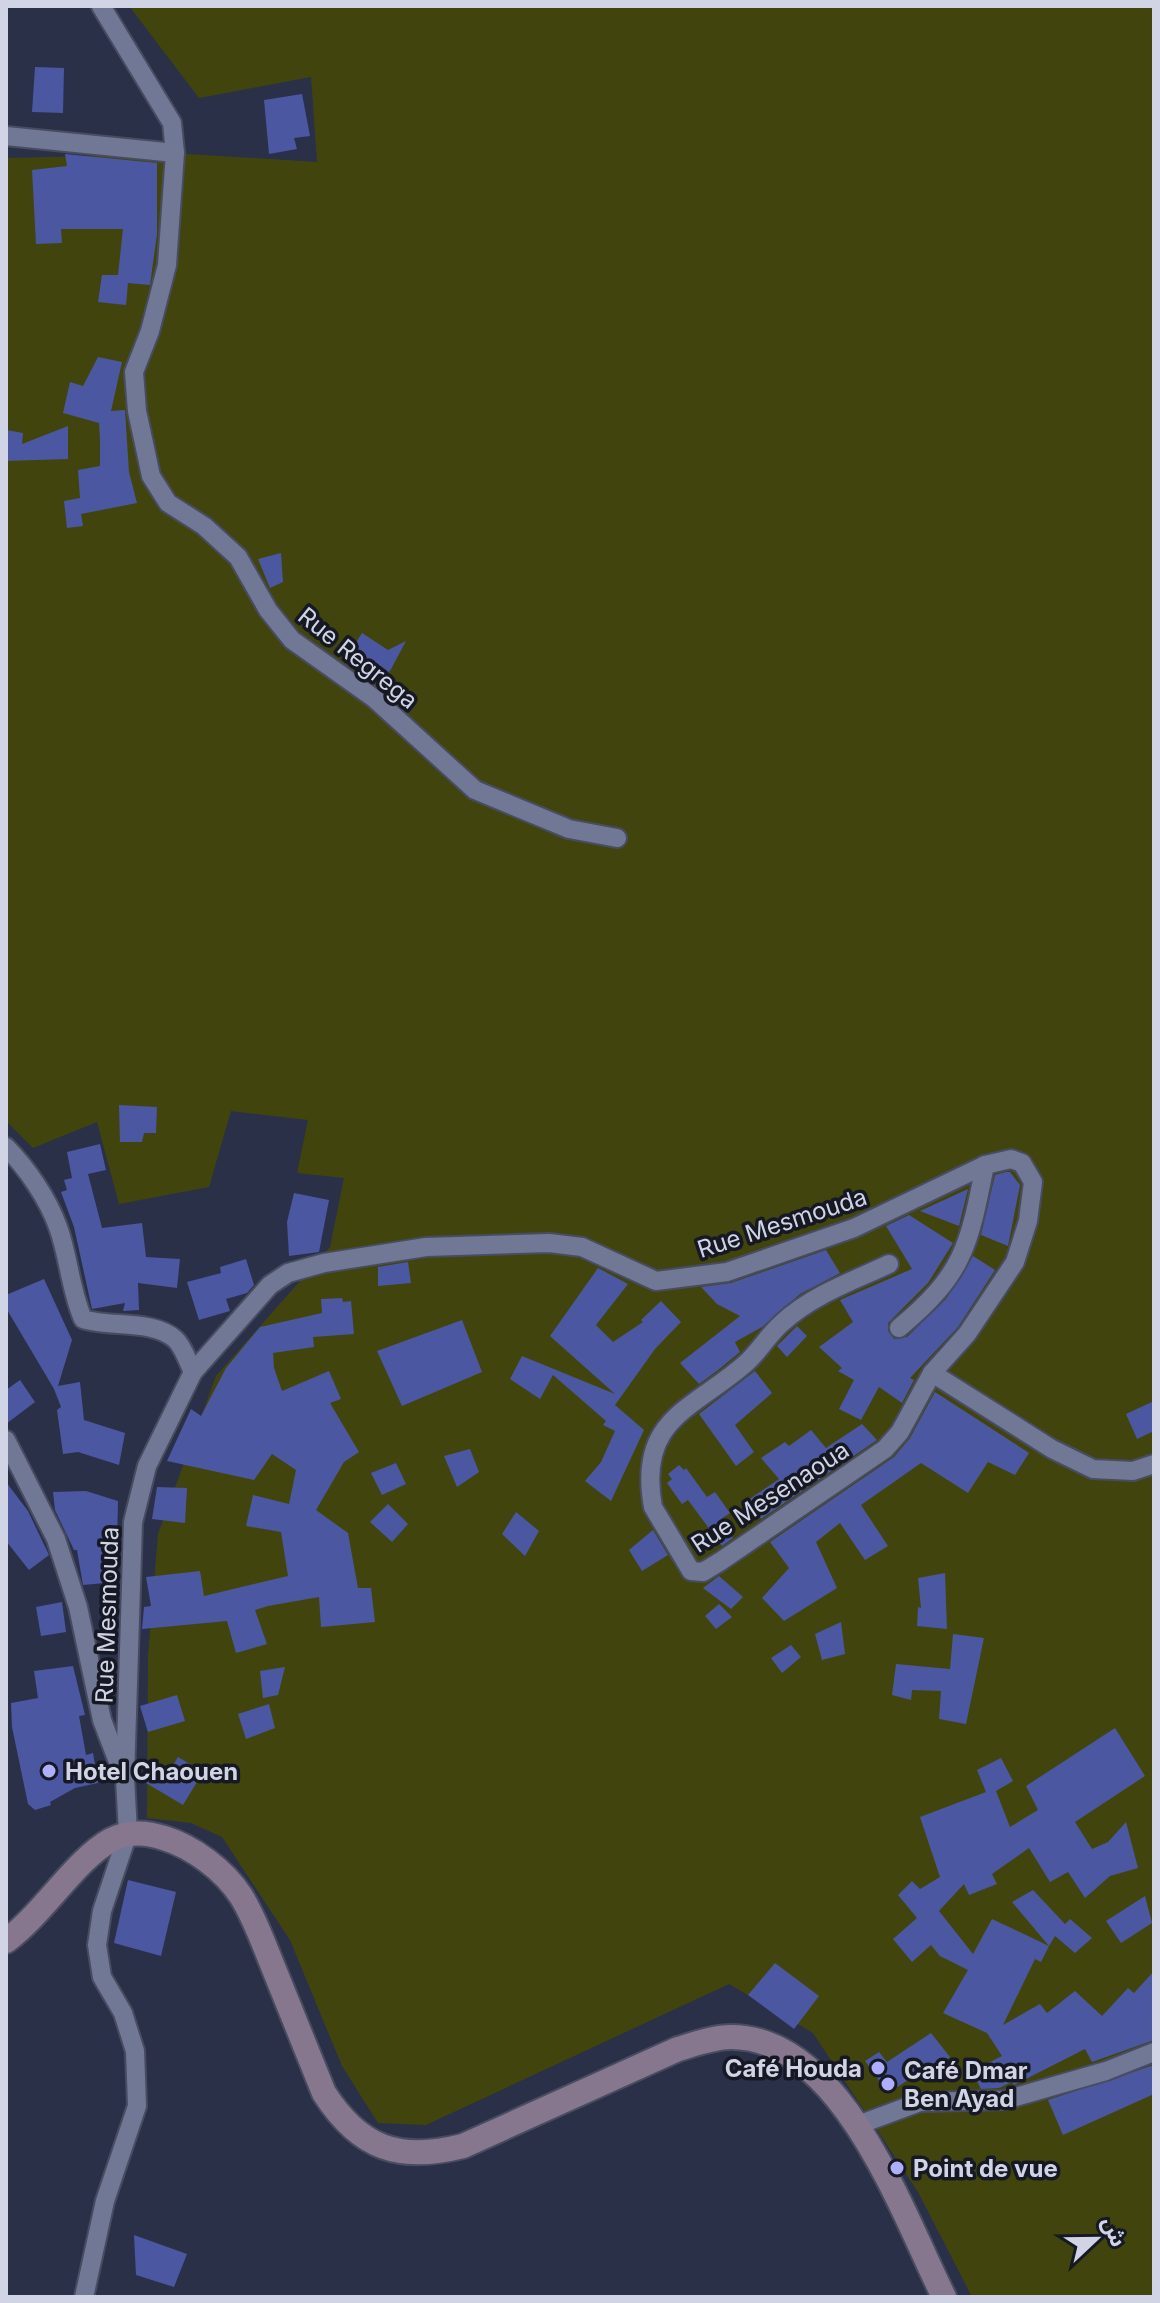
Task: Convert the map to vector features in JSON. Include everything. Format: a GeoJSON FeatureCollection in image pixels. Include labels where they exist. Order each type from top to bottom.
{"type":"FeatureCollection","features":[{"type":"Feature","properties":{"kind":"main road"},"geometry":{"type":"LineString","coordinates":[[6,1941],[32,1922],[85,1862],[109,1841],[128,1833],[153,1834],[178,1842],[222,1873],[256,1924],[324,2093],[351,2127],[372,2142],[402,2154],[428,2155],[463,2146],[678,2049],[731,2037],[757,2041],[806,2063],[823,2079],[858,2125],[944,2297]]}},
{"type":"Feature","properties":{"kind":"street","name":"Rue Regrega"},"geometry":{"type":"LineString","coordinates":[[101,6],[172,123],[175,153],[167,265],[150,331],[134,372],[137,411],[151,476],[168,503],[204,526],[238,557],[268,610],[292,640],[375,699],[475,790],[569,829],[617,838]]}},
{"type":"Feature","properties":{"kind":"street"},"geometry":{"type":"LineString","coordinates":[[6,136],[175,153]]}},
{"type":"Feature","properties":{"kind":"street"},"geometry":{"type":"LineString","coordinates":[[6,1147],[23,1163],[58,1226],[74,1297],[83,1319],[101,1324],[154,1328],[175,1339],[193,1372]]}},
{"type":"Feature","properties":{"kind":"street","name":"Rue Mesmouda"},"geometry":{"type":"LineString","coordinates":[[128,1833],[125,1778],[133,1522],[147,1466],[193,1372],[270,1285],[288,1273],[324,1263],[426,1247],[549,1243],[582,1247],[656,1281],[677,1280],[727,1272],[854,1228],[985,1165],[1011,1159],[1029,1171],[1033,1195],[1015,1262],[996,1295],[932,1373]]}},
{"type":"Feature","properties":{"kind":"street"},"geometry":{"type":"LineString","coordinates":[[899,1328],[936,1295],[960,1262],[973,1223],[985,1165]]}},
{"type":"Feature","properties":{"kind":"street","name":"Rue Mesenaoua"},"geometry":{"type":"LineString","coordinates":[[889,1264],[794,1313],[768,1336],[749,1361],[668,1421],[654,1452],[651,1498],[653,1507],[691,1571],[703,1572],[721,1561],[885,1449],[900,1432],[932,1373]]}},
{"type":"Feature","properties":{"kind":"street"},"geometry":{"type":"LineString","coordinates":[[932,1373],[1052,1449],[1093,1469],[1133,1471],[1154,1464]]}},
{"type":"Feature","properties":{"kind":"street"},"geometry":{"type":"LineString","coordinates":[[6,1440],[56,1539],[78,1607],[102,1720],[125,1778]]}},
{"type":"Feature","properties":{"kind":"street"},"geometry":{"type":"LineString","coordinates":[[84,2297],[105,2201],[137,2106],[135,2051],[123,2013],[102,1977],[97,1945],[102,1911],[128,1833]]}},
{"type":"Feature","properties":{"kind":"street"},"geometry":{"type":"LineString","coordinates":[[858,2125],[920,2102],[1005,2100],[1106,2071],[1154,2052]]}},
{"type":"Feature","properties":{"kind":"green space"},"geometry":{"type":"Polygon","coordinates":[[[129,6],[1154,6],[1154,2297],[972,2297],[918,2192],[813,2033],[729,1984],[426,2125],[378,2123],[342,2066],[290,1940],[222,1837],[191,1823],[147,1818],[148,1656],[158,1534],[216,1376],[330,1247],[344,1178],[297,1173],[308,1120],[231,1111],[209,1187],[119,1204],[97,1122],[33,1148],[6,1121],[6,158],[187,154],[317,162],[311,77],[199,98],[129,6]]]}},
{"type":"Feature","properties":{"kind":"building"},"geometry":{"type":"Polygon","coordinates":[[[35,67],[64,68],[63,113],[32,112],[35,67]]]}},
{"type":"Feature","properties":{"kind":"building"},"geometry":{"type":"Polygon","coordinates":[[[302,94],[310,136],[294,138],[297,149],[269,154],[264,100],[302,94]]]}},
{"type":"Feature","properties":{"kind":"building"},"geometry":{"type":"Polygon","coordinates":[[[65,154],[157,163],[157,234],[150,285],[128,283],[126,305],[98,302],[102,275],[118,275],[123,229],[61,229],[62,243],[36,244],[32,170],[67,166],[65,154]]]}},
{"type":"Feature","properties":{"kind":"building"},"geometry":{"type":"Polygon","coordinates":[[[98,357],[122,362],[111,411],[125,410],[129,472],[137,503],[81,514],[83,526],[67,528],[64,501],[80,498],[78,470],[100,466],[100,440],[99,423],[63,413],[70,382],[83,386],[98,357]]]}},
{"type":"Feature","properties":{"kind":"building"},"geometry":{"type":"Polygon","coordinates":[[[68,426],[68,459],[6,461],[6,430],[23,433],[22,444],[68,426]]]}},
{"type":"Feature","properties":{"kind":"building"},"geometry":{"type":"Polygon","coordinates":[[[281,553],[283,582],[270,588],[258,559],[281,553]]]}},
{"type":"Feature","properties":{"kind":"building"},"geometry":{"type":"Polygon","coordinates":[[[362,633],[388,650],[406,641],[390,671],[383,675],[350,652],[362,633]]]}},
{"type":"Feature","properties":{"kind":"building"},"geometry":{"type":"Polygon","coordinates":[[[119,1105],[157,1107],[156,1133],[144,1133],[142,1142],[120,1142],[119,1105]]]}},
{"type":"Feature","properties":{"kind":"building"},"geometry":{"type":"Polygon","coordinates":[[[100,1144],[106,1170],[88,1174],[102,1228],[142,1223],[146,1257],[180,1259],[177,1288],[138,1283],[139,1310],[123,1311],[125,1303],[92,1309],[74,1227],[61,1192],[67,1190],[64,1180],[72,1178],[67,1152],[100,1144]]]}},
{"type":"Feature","properties":{"kind":"building"},"geometry":{"type":"Polygon","coordinates":[[[1010,1172],[1020,1185],[1008,1246],[981,1235],[995,1175],[1010,1172]]]}},
{"type":"Feature","properties":{"kind":"building"},"geometry":{"type":"Polygon","coordinates":[[[968,1189],[959,1226],[920,1211],[968,1189]]]}},
{"type":"Feature","properties":{"kind":"building"},"geometry":{"type":"Polygon","coordinates":[[[294,1193],[329,1200],[319,1252],[289,1256],[287,1222],[294,1193]]]}},
{"type":"Feature","properties":{"kind":"building"},"geometry":{"type":"Polygon","coordinates":[[[909,1215],[953,1243],[928,1283],[888,1323],[888,1331],[894,1339],[907,1337],[946,1299],[973,1256],[995,1270],[958,1327],[910,1378],[914,1380],[902,1403],[879,1387],[861,1420],[839,1409],[854,1380],[838,1371],[842,1368],[819,1347],[853,1322],[840,1300],[912,1269],[886,1226],[909,1215]]]}},
{"type":"Feature","properties":{"kind":"building"},"geometry":{"type":"Polygon","coordinates":[[[826,1250],[840,1273],[800,1294],[762,1327],[735,1342],[740,1352],[718,1370],[699,1384],[680,1363],[740,1316],[717,1304],[701,1287],[731,1283],[826,1250]]]}},
{"type":"Feature","properties":{"kind":"building"},"geometry":{"type":"Polygon","coordinates":[[[246,1259],[254,1285],[247,1293],[226,1299],[230,1311],[199,1320],[187,1282],[221,1273],[220,1267],[246,1259]]]}},
{"type":"Feature","properties":{"kind":"building"},"geometry":{"type":"Polygon","coordinates":[[[408,1262],[411,1283],[378,1286],[378,1267],[408,1262]]]}},
{"type":"Feature","properties":{"kind":"building"},"geometry":{"type":"Polygon","coordinates":[[[598,1268],[628,1284],[596,1325],[613,1342],[643,1322],[641,1320],[661,1301],[681,1322],[655,1349],[615,1405],[644,1430],[611,1501],[585,1481],[601,1462],[615,1431],[603,1425],[606,1421],[553,1375],[540,1399],[510,1379],[522,1356],[615,1394],[550,1336],[598,1268]]]}},
{"type":"Feature","properties":{"kind":"building"},"geometry":{"type":"Polygon","coordinates":[[[44,1279],[72,1340],[58,1386],[80,1382],[84,1420],[125,1433],[119,1465],[78,1452],[63,1454],[57,1410],[61,1407],[54,1389],[6,1308],[6,1295],[44,1279]]]}},
{"type":"Feature","properties":{"kind":"building"},"geometry":{"type":"Polygon","coordinates":[[[342,1298],[343,1302],[351,1301],[354,1334],[313,1337],[314,1347],[273,1353],[274,1368],[282,1391],[329,1371],[341,1399],[330,1403],[359,1452],[344,1462],[316,1510],[348,1533],[358,1588],[371,1588],[375,1622],[321,1627],[319,1597],[268,1606],[255,1610],[267,1644],[236,1653],[227,1621],[142,1629],[144,1607],[151,1606],[146,1577],[200,1571],[204,1596],[288,1576],[281,1532],[246,1526],[253,1495],[289,1504],[296,1470],[272,1454],[254,1480],[167,1461],[191,1409],[201,1416],[226,1368],[260,1327],[322,1313],[321,1299],[342,1298]]]}},
{"type":"Feature","properties":{"kind":"building"},"geometry":{"type":"Polygon","coordinates":[[[462,1320],[482,1372],[402,1406],[377,1351],[462,1320]]]}},
{"type":"Feature","properties":{"kind":"building"},"geometry":{"type":"Polygon","coordinates":[[[797,1326],[807,1336],[787,1357],[777,1346],[797,1326]]]}},
{"type":"Feature","properties":{"kind":"building"},"geometry":{"type":"Polygon","coordinates":[[[755,1371],[772,1393],[735,1425],[754,1452],[736,1466],[699,1414],[755,1371]]]}},
{"type":"Feature","properties":{"kind":"building"},"geometry":{"type":"Polygon","coordinates":[[[20,1380],[35,1402],[6,1424],[6,1390],[20,1380]]]}},
{"type":"Feature","properties":{"kind":"building"},"geometry":{"type":"Polygon","coordinates":[[[935,1392],[1029,1453],[1015,1475],[988,1462],[968,1493],[921,1463],[861,1505],[888,1546],[865,1560],[840,1523],[816,1542],[837,1588],[784,1621],[762,1598],[789,1568],[770,1542],[894,1457],[910,1438],[935,1392]]]}},
{"type":"Feature","properties":{"kind":"building"},"geometry":{"type":"Polygon","coordinates":[[[1154,1401],[1154,1431],[1137,1439],[1126,1414],[1154,1401]]]}},
{"type":"Feature","properties":{"kind":"building"},"geometry":{"type":"Polygon","coordinates":[[[862,1424],[877,1440],[761,1519],[748,1500],[779,1479],[761,1458],[785,1442],[789,1446],[811,1430],[826,1448],[862,1424]]]}},
{"type":"Feature","properties":{"kind":"building"},"geometry":{"type":"Polygon","coordinates":[[[470,1449],[479,1472],[457,1487],[444,1456],[470,1449]]]}},
{"type":"Feature","properties":{"kind":"building"},"geometry":{"type":"Polygon","coordinates":[[[396,1463],[406,1484],[382,1495],[371,1473],[396,1463]]]}},
{"type":"Feature","properties":{"kind":"building"},"geometry":{"type":"Polygon","coordinates":[[[679,1465],[684,1470],[686,1468],[707,1497],[715,1492],[730,1513],[721,1519],[733,1538],[722,1546],[688,1500],[682,1504],[667,1483],[672,1479],[668,1474],[679,1465]]]}},
{"type":"Feature","properties":{"kind":"building"},"geometry":{"type":"Polygon","coordinates":[[[6,1482],[28,1511],[49,1555],[29,1570],[6,1541],[6,1482]]]}},
{"type":"Feature","properties":{"kind":"building"},"geometry":{"type":"Polygon","coordinates":[[[157,1487],[187,1488],[185,1523],[152,1519],[157,1487]]]}},
{"type":"Feature","properties":{"kind":"building"},"geometry":{"type":"Polygon","coordinates":[[[86,1491],[118,1501],[116,1582],[83,1585],[77,1550],[74,1550],[55,1510],[53,1492],[86,1491]]]}},
{"type":"Feature","properties":{"kind":"building"},"geometry":{"type":"Polygon","coordinates":[[[388,1504],[408,1524],[392,1542],[370,1522],[388,1504]]]}},
{"type":"Feature","properties":{"kind":"building"},"geometry":{"type":"Polygon","coordinates":[[[516,1512],[539,1531],[525,1556],[502,1534],[516,1512]]]}},
{"type":"Feature","properties":{"kind":"building"},"geometry":{"type":"Polygon","coordinates":[[[653,1530],[668,1555],[642,1571],[629,1550],[653,1530]]]}},
{"type":"Feature","properties":{"kind":"building"},"geometry":{"type":"Polygon","coordinates":[[[945,1573],[947,1629],[917,1626],[918,1607],[921,1608],[918,1578],[945,1573]]]}},
{"type":"Feature","properties":{"kind":"building"},"geometry":{"type":"Polygon","coordinates":[[[719,1576],[743,1597],[731,1609],[703,1588],[719,1576]]]}},
{"type":"Feature","properties":{"kind":"building"},"geometry":{"type":"Polygon","coordinates":[[[62,1602],[66,1632],[41,1636],[36,1607],[62,1602]]]}},
{"type":"Feature","properties":{"kind":"building"},"geometry":{"type":"Polygon","coordinates":[[[719,1604],[732,1617],[716,1629],[705,1616],[719,1604]]]}},
{"type":"Feature","properties":{"kind":"building"},"geometry":{"type":"Polygon","coordinates":[[[841,1622],[845,1654],[822,1660],[815,1634],[841,1622]]]}},
{"type":"Feature","properties":{"kind":"building"},"geometry":{"type":"Polygon","coordinates":[[[953,1634],[984,1638],[966,1724],[939,1719],[941,1691],[912,1690],[911,1700],[892,1695],[896,1664],[950,1669],[953,1634]]]}},
{"type":"Feature","properties":{"kind":"building"},"geometry":{"type":"Polygon","coordinates":[[[791,1645],[801,1657],[782,1673],[771,1658],[791,1645]]]}},
{"type":"Feature","properties":{"kind":"building"},"geometry":{"type":"Polygon","coordinates":[[[73,1666],[85,1715],[79,1716],[86,1755],[93,1753],[98,1783],[75,1788],[50,1802],[51,1805],[35,1810],[28,1804],[12,1727],[11,1703],[38,1698],[34,1671],[73,1666]]]}},
{"type":"Feature","properties":{"kind":"building"},"geometry":{"type":"Polygon","coordinates":[[[285,1667],[278,1695],[263,1698],[260,1671],[285,1667]]]}},
{"type":"Feature","properties":{"kind":"building"},"geometry":{"type":"Polygon","coordinates":[[[177,1695],[185,1721],[148,1732],[140,1706],[177,1695]]]}},
{"type":"Feature","properties":{"kind":"building"},"geometry":{"type":"Polygon","coordinates":[[[269,1704],[275,1728],[246,1739],[238,1714],[269,1704]]]}},
{"type":"Feature","properties":{"kind":"building"},"geometry":{"type":"Polygon","coordinates":[[[1115,1728],[1145,1776],[1075,1822],[1092,1849],[1108,1842],[1126,1822],[1138,1868],[1110,1876],[1085,1898],[1068,1872],[1050,1882],[1029,1848],[992,1874],[997,1884],[969,1895],[964,1884],[939,1911],[973,1954],[992,1919],[1049,1946],[1041,1962],[1035,1959],[1003,2025],[1040,2004],[1047,2013],[1075,1991],[1102,2016],[1128,1988],[1134,1993],[1154,1971],[1154,2040],[1092,2062],[1085,2049],[1014,2085],[1012,2082],[999,2088],[981,2089],[972,2071],[1002,2056],[987,2033],[943,2013],[968,1970],[940,1956],[931,1945],[912,1962],[893,1939],[917,1918],[898,1895],[912,1881],[920,1889],[940,1877],[920,1817],[986,1792],[977,1770],[1001,1758],[1013,1781],[996,1791],[1010,1827],[1038,1810],[1026,1786],[1115,1728]]]}},
{"type":"Feature","properties":{"kind":"building"},"geometry":{"type":"Polygon","coordinates":[[[178,1757],[203,1772],[183,1805],[141,1780],[152,1761],[169,1772],[178,1757]]]}},
{"type":"Feature","properties":{"kind":"building"},"geometry":{"type":"Polygon","coordinates":[[[128,1880],[176,1892],[161,1956],[114,1943],[128,1880]]]}},
{"type":"Feature","properties":{"kind":"building"},"geometry":{"type":"Polygon","coordinates":[[[1033,1890],[1065,1924],[1070,1919],[1092,1938],[1075,1953],[1055,1936],[1049,1946],[1012,1902],[1033,1890]]]}},
{"type":"Feature","properties":{"kind":"building"},"geometry":{"type":"Polygon","coordinates":[[[1145,1896],[1152,1923],[1121,1943],[1106,1921],[1145,1896]]]}},
{"type":"Feature","properties":{"kind":"building"},"geometry":{"type":"Polygon","coordinates":[[[775,1963],[819,1996],[794,2029],[748,1995],[775,1963]]]}},
{"type":"Feature","properties":{"kind":"building"},"geometry":{"type":"Polygon","coordinates":[[[931,2033],[950,2057],[927,2075],[922,2071],[888,2093],[865,2061],[879,2052],[887,2062],[931,2033]]]}},
{"type":"Feature","properties":{"kind":"building"},"geometry":{"type":"Polygon","coordinates":[[[1154,2065],[1154,2094],[1063,2135],[1048,2100],[1154,2065]]]}},
{"type":"Feature","properties":{"kind":"building"},"geometry":{"type":"Polygon","coordinates":[[[134,2235],[187,2254],[174,2287],[136,2275],[134,2235]]]}},
{"type":"Feature","properties":{"kind":"place","name":"Hotel Chaouen"},"geometry":{"type":"Point","coordinates":[49,1771]}},
{"type":"Feature","properties":{"kind":"place","name":"Café Houda"},"geometry":{"type":"Point","coordinates":[878,2068]}},
{"type":"Feature","properties":{"kind":"place","name":"Café Dmar Ben Ayad"},"geometry":{"type":"Point","coordinates":[888,2084]}},
{"type":"Feature","properties":{"kind":"place","name":"Point de vue"},"geometry":{"type":"Point","coordinates":[897,2168]}}]}
